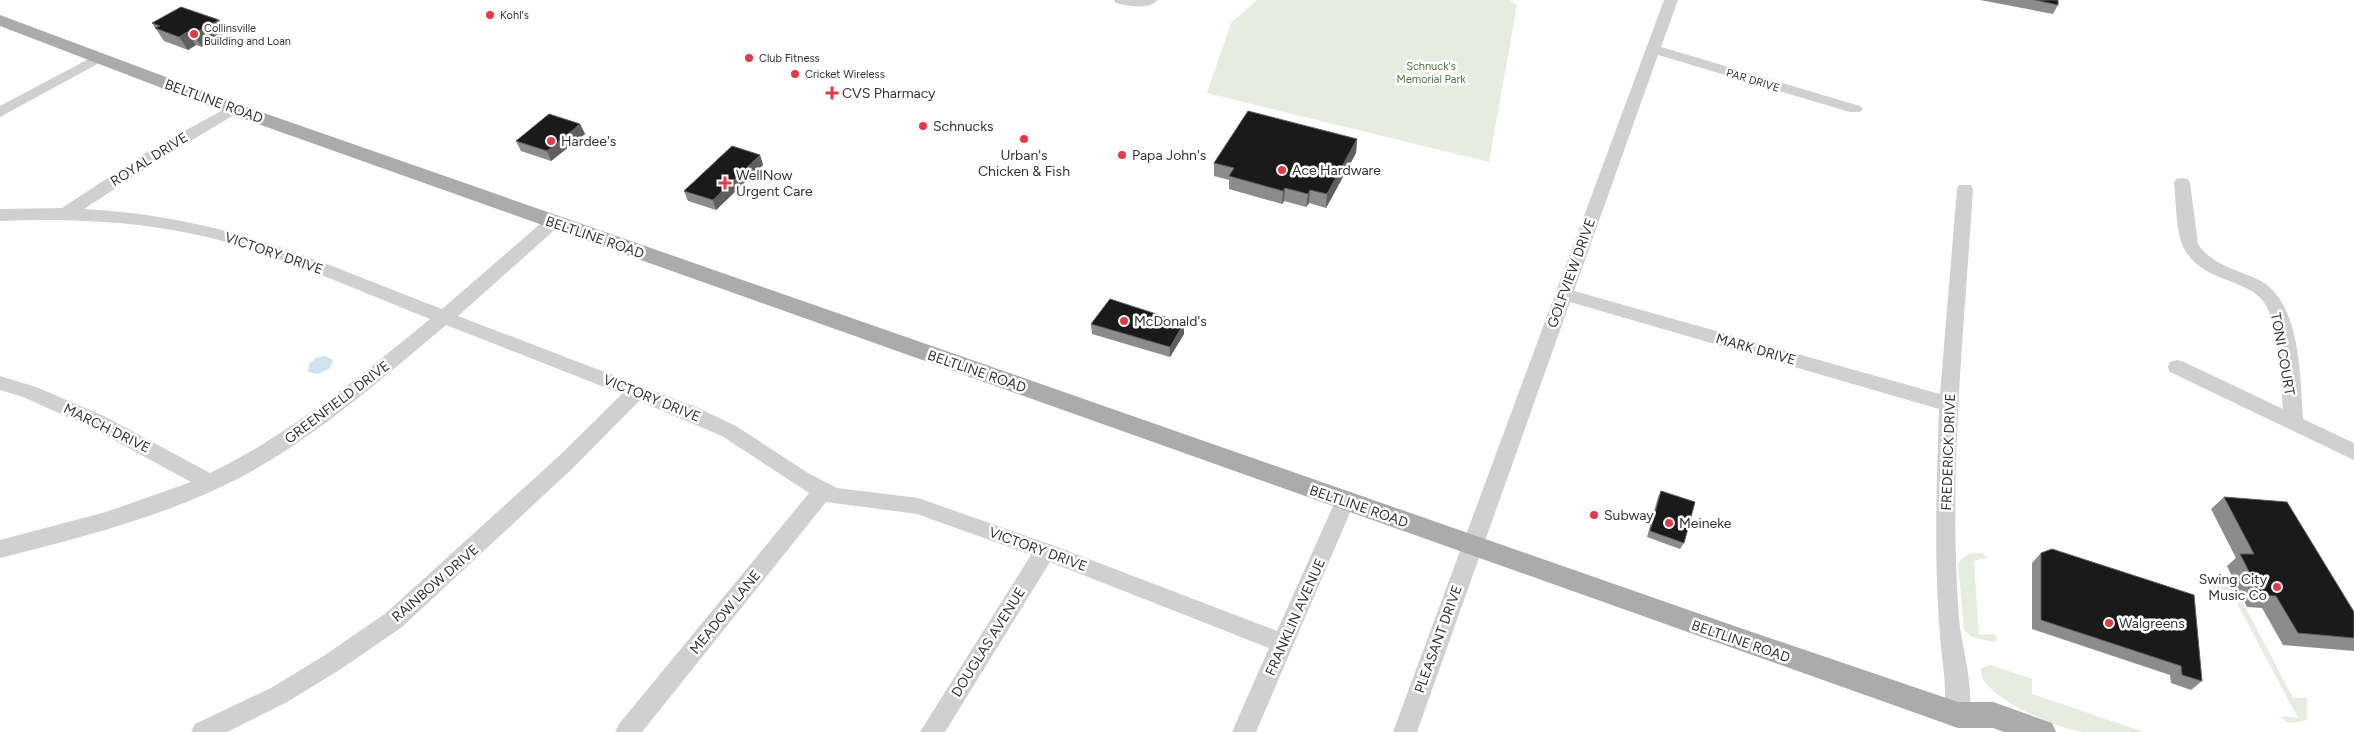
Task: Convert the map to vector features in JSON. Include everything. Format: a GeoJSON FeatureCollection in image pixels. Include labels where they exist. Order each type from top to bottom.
{"type":"FeatureCollection","features":[{"type":"Feature","properties":{"kind":"main road","name":"BELTLINE ROAD"},"geometry":{"type":"LineString","coordinates":[[0,20],[234,109],[1472,546],[1968,724],[1993,715],[2042,732]]}},
{"type":"Feature","properties":{"kind":"street"},"geometry":{"type":"LineString","coordinates":[[1121,0],[1131,2],[1151,0]]}},
{"type":"Feature","properties":{"kind":"street","name":"GOLFVIEW DRIVE"},"geometry":{"type":"LineString","coordinates":[[1472,546],[1672,0]]}},
{"type":"Feature","properties":{"kind":"street","name":"PAR DRIVE"},"geometry":{"type":"LineString","coordinates":[[1653,49],[1854,110]]}},
{"type":"Feature","properties":{"kind":"street"},"geometry":{"type":"LineString","coordinates":[[0,112],[98,58]]}},
{"type":"Feature","properties":{"kind":"street","name":"ROYAL DRIVE"},"geometry":{"type":"LineString","coordinates":[[66,213],[156,154],[234,109]]}},
{"type":"Feature","properties":{"kind":"street","name":"TONI COURT"},"geometry":{"type":"LineString","coordinates":[[2182,183],[2189,245],[2192,250],[2212,269],[2256,286],[2274,301],[2290,374],[2293,422]]}},
{"type":"Feature","properties":{"kind":"street","name":"FREDERICK DRIVE"},"geometry":{"type":"LineString","coordinates":[[1965,189],[1950,404],[1946,505],[1948,618],[1957,687],[1968,724]]}},
{"type":"Feature","properties":{"kind":"street","name":"VICTORY DRIVE"},"geometry":{"type":"LineString","coordinates":[[0,215],[66,213],[135,218],[224,235],[262,247],[689,412],[729,431],[822,492],[834,496],[918,506],[1045,551],[1284,644]]}},
{"type":"Feature","properties":{"kind":"street","name":"GREENFIELD DRIVE"},"geometry":{"type":"LineString","coordinates":[[0,549],[122,516],[209,483],[256,459],[310,425],[445,317],[553,222]]}},
{"type":"Feature","properties":{"kind":"street","name":"MARK DRIVE"},"geometry":{"type":"LineString","coordinates":[[1563,294],[1950,404]]}},
{"type":"Feature","properties":{"kind":"street","name":"TONI COURT"},"geometry":{"type":"LineString","coordinates":[[2177,367],[2354,452]]}},
{"type":"Feature","properties":{"kind":"street","name":"MARCH DRIVE"},"geometry":{"type":"LineString","coordinates":[[0,383],[30,392],[97,420],[154,450],[209,483]]}},
{"type":"Feature","properties":{"kind":"street","name":"RAINBOW DRIVE"},"geometry":{"type":"LineString","coordinates":[[203,732],[279,694],[333,662],[394,620],[552,475],[636,392]]}},
{"type":"Feature","properties":{"kind":"street","name":"MEADOW LANE"},"geometry":{"type":"LineString","coordinates":[[627,732],[822,492]]}},
{"type":"Feature","properties":{"kind":"street","name":"FRANKLIN AVENUE"},"geometry":{"type":"LineString","coordinates":[[1244,732],[1345,501]]}},
{"type":"Feature","properties":{"kind":"street","name":"PLEASANT DRIVE"},"geometry":{"type":"LineString","coordinates":[[1405,732],[1472,546]]}},
{"type":"Feature","properties":{"kind":"street","name":"DOUGLAS AVENUE"},"geometry":{"type":"LineString","coordinates":[[932,732],[1045,551]]}},
{"type":"Feature","properties":{"kind":"green space","name":"Schnuck's Memorial Park"},"geometry":{"type":"Polygon","coordinates":[[[1257,0],[1510,0],[1517,5],[1489,162],[1207,93],[1231,23],[1257,0]]]}},
{"type":"Feature","properties":{"kind":"green space"},"geometry":{"type":"Polygon","coordinates":[[[1981,553],[1988,557],[1974,561],[1979,635],[1995,634],[1997,640],[1993,642],[1972,637],[1964,630],[1958,563],[1968,554],[1981,553]]]}},
{"type":"Feature","properties":{"kind":"green space"},"geometry":{"type":"Polygon","coordinates":[[[2206,575],[2231,580],[2293,698],[2307,698],[2307,720],[2286,722],[2283,720],[2281,717],[2284,716],[2298,718],[2231,592],[2211,587],[2206,575]]]}},
{"type":"Feature","properties":{"kind":"green space"},"geometry":{"type":"Polygon","coordinates":[[[1991,665],[2032,679],[2032,694],[2144,732],[2083,732],[2039,718],[2005,700],[1991,689],[1983,678],[1981,668],[1991,665]]]}},
{"type":"Feature","properties":{"kind":"water"},"geometry":{"type":"Polygon","coordinates":[[[325,356],[333,360],[330,368],[318,374],[308,372],[309,364],[316,358],[325,356]]]}},
{"type":"Feature","properties":{"kind":"building"},"geometry":{"type":"Polygon","coordinates":[[[2035,0],[2058,0],[2058,5],[2035,0]]]}},
{"type":"Feature","properties":{"kind":"building"},"geometry":{"type":"Polygon","coordinates":[[[181,7],[219,20],[193,34],[187,32],[179,37],[155,28],[160,26],[152,23],[181,7]]]}},
{"type":"Feature","properties":{"kind":"building","name":"Ace Hardware"},"geometry":{"type":"Polygon","coordinates":[[[1248,111],[1357,139],[1327,194],[1310,190],[1308,194],[1285,188],[1283,191],[1229,176],[1234,168],[1214,163],[1248,111]]]}},
{"type":"Feature","properties":{"kind":"building"},"geometry":{"type":"Polygon","coordinates":[[[549,114],[580,124],[547,151],[516,141],[549,114]]]}},
{"type":"Feature","properties":{"kind":"building"},"geometry":{"type":"Polygon","coordinates":[[[732,146],[760,155],[713,200],[684,191],[732,146]]]}},
{"type":"Feature","properties":{"kind":"building"},"geometry":{"type":"Polygon","coordinates":[[[1110,299],[1184,323],[1170,347],[1091,324],[1110,299]]]}},
{"type":"Feature","properties":{"kind":"building","name":"Meineke"},"geometry":{"type":"Polygon","coordinates":[[[1661,491],[1695,502],[1684,543],[1650,531],[1661,491]]]}},
{"type":"Feature","properties":{"kind":"building","name":"Swing City Music Co"},"geometry":{"type":"Polygon","coordinates":[[[2224,497],[2287,502],[2354,612],[2354,638],[2298,633],[2276,596],[2261,595],[2240,554],[2254,554],[2224,497]]]}},
{"type":"Feature","properties":{"kind":"building","name":"Walgreens"},"geometry":{"type":"Polygon","coordinates":[[[2052,549],[2194,595],[2202,681],[2182,675],[2181,666],[2041,620],[2041,553],[2052,549]]]}},
{"type":"Feature","properties":{"kind":"place","name":"Kohl's"},"geometry":{"type":"Point","coordinates":[490,15]}},
{"type":"Feature","properties":{"kind":"place","name":"Collinsville Building and Loan"},"geometry":{"type":"Point","coordinates":[194,34]}},
{"type":"Feature","properties":{"kind":"place","name":"Club Fitness"},"geometry":{"type":"Point","coordinates":[749,58]}},
{"type":"Feature","properties":{"kind":"place","name":"Cricket Wireless"},"geometry":{"type":"Point","coordinates":[795,74]}},
{"type":"Feature","properties":{"kind":"place","name":"CVS Pharmacy"},"geometry":{"type":"Point","coordinates":[832,93]}},
{"type":"Feature","properties":{"kind":"place","name":"Schnucks"},"geometry":{"type":"Point","coordinates":[923,126]}},
{"type":"Feature","properties":{"kind":"place","name":"Urban's Chicken & Fish"},"geometry":{"type":"Point","coordinates":[1024,139]}},
{"type":"Feature","properties":{"kind":"place","name":"Hardee's"},"geometry":{"type":"Point","coordinates":[551,141]}},
{"type":"Feature","properties":{"kind":"place","name":"Papa John's"},"geometry":{"type":"Point","coordinates":[1122,155]}},
{"type":"Feature","properties":{"kind":"place","name":"Ace Hardware"},"geometry":{"type":"Point","coordinates":[1282,170]}},
{"type":"Feature","properties":{"kind":"place","name":"WellNow Urgent Care"},"geometry":{"type":"Point","coordinates":[725,183]}},
{"type":"Feature","properties":{"kind":"place","name":"McDonald's"},"geometry":{"type":"Point","coordinates":[1124,321]}},
{"type":"Feature","properties":{"kind":"place","name":"Subway"},"geometry":{"type":"Point","coordinates":[1594,515]}},
{"type":"Feature","properties":{"kind":"place","name":"Meineke"},"geometry":{"type":"Point","coordinates":[1669,523]}},
{"type":"Feature","properties":{"kind":"place","name":"Swing City Music Co"},"geometry":{"type":"Point","coordinates":[2277,587]}},
{"type":"Feature","properties":{"kind":"place","name":"Walgreens"},"geometry":{"type":"Point","coordinates":[2109,623]}}]}
